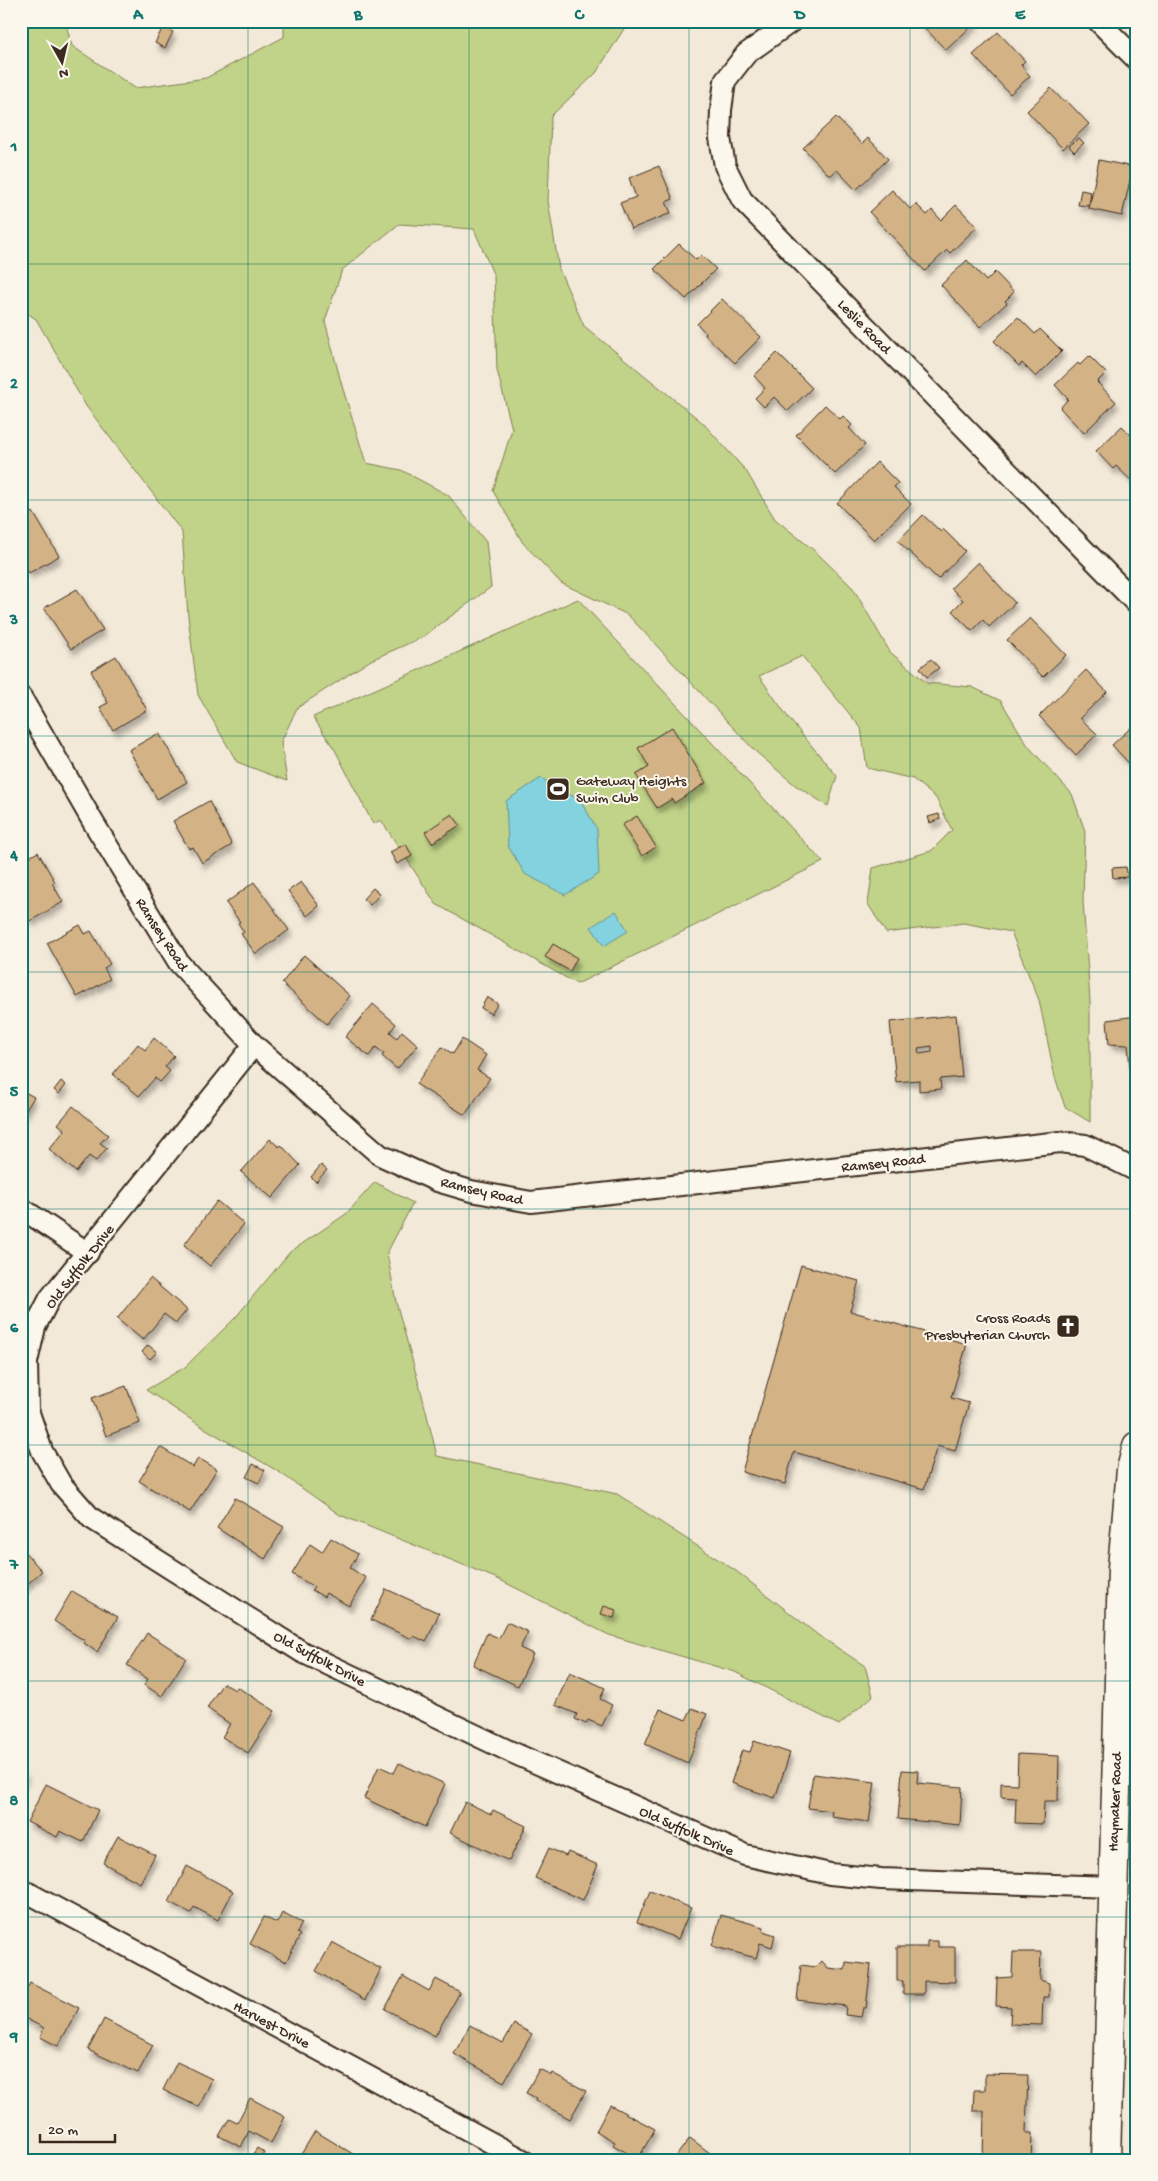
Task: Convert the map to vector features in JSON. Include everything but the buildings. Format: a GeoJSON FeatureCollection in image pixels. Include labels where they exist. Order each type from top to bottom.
{"type":"FeatureCollection","features":[{"type":"Feature","properties":{"kind":"main road","name":"Haymaker Road"},"geometry":{"type":"LineString","coordinates":[[1106,2160],[1122,1568],[1131,1470],[1137,1446]]}},
{"type":"Feature","properties":{"kind":"street","name":"Leslie Road"},"geometry":{"type":"LineString","coordinates":[[792,21],[746,54],[725,81],[720,138],[725,166],[742,200],[1137,604]]}},
{"type":"Feature","properties":{"kind":"street"},"geometry":{"type":"LineString","coordinates":[[1098,21],[1137,60]]}},
{"type":"Feature","properties":{"kind":"street","name":"Ramsey Road"},"geometry":{"type":"LineString","coordinates":[[21,696],[93,822],[179,963],[254,1044],[380,1155],[437,1181],[471,1191],[531,1202],[1060,1142],[1085,1145],[1137,1171]]}},
{"type":"Feature","properties":{"kind":"street","name":"Old Suffolk Drive"},"geometry":{"type":"LineString","coordinates":[[254,1044],[50,1298],[35,1327],[27,1362],[28,1410],[42,1451],[61,1484],[91,1518],[302,1652],[509,1751],[745,1855],[830,1874],[881,1879],[1112,1886]]}},
{"type":"Feature","properties":{"kind":"street"},"geometry":{"type":"LineString","coordinates":[[21,1208],[88,1253]]}},
{"type":"Feature","properties":{"kind":"street","name":"Harvest Drive"},"geometry":{"type":"LineString","coordinates":[[21,1889],[523,2160]]}},
{"type":"Feature","properties":{"kind":"green space"},"geometry":{"type":"Polygon","coordinates":[[[21,21],[65,21],[72,46],[135,88],[206,78],[284,37],[284,21],[629,21],[596,73],[551,116],[548,201],[559,269],[584,326],[703,423],[746,471],[775,519],[816,552],[853,588],[890,652],[927,683],[972,687],[1001,701],[1028,746],[1072,794],[1085,831],[1083,901],[1090,1001],[1090,1122],[1065,1107],[1055,1077],[1039,1000],[1011,932],[964,923],[886,933],[868,904],[873,868],[931,851],[952,830],[936,798],[913,779],[867,768],[861,728],[802,656],[759,676],[790,720],[837,776],[828,806],[795,785],[755,751],[628,615],[561,583],[523,543],[493,491],[512,429],[497,370],[494,276],[474,229],[399,224],[342,270],[325,321],[342,386],[366,463],[401,470],[448,495],[486,542],[491,587],[421,638],[371,660],[297,708],[281,742],[287,781],[237,762],[198,695],[188,616],[182,532],[86,406],[36,319],[21,309],[21,21]]]}},
{"type":"Feature","properties":{"kind":"green space","name":"Gateway Heights Swim Club"},"geometry":{"type":"Polygon","coordinates":[[[578,599],[823,862],[577,984],[436,904],[381,820],[373,824],[335,750],[313,717],[578,599]]]}},
{"type":"Feature","properties":{"kind":"green space"},"geometry":{"type":"Polygon","coordinates":[[[375,1182],[413,1203],[387,1253],[396,1302],[437,1456],[617,1494],[736,1571],[818,1635],[865,1666],[873,1696],[839,1725],[735,1672],[609,1635],[498,1579],[340,1515],[279,1472],[201,1426],[146,1390],[185,1367],[235,1318],[290,1252],[346,1214],[375,1182]]]}},
{"type":"Feature","properties":{"kind":"water"},"geometry":{"type":"Polygon","coordinates":[[[541,778],[581,801],[597,829],[599,874],[565,895],[525,874],[508,846],[506,801],[541,778]]]}},
{"type":"Feature","properties":{"kind":"water"},"geometry":{"type":"Polygon","coordinates":[[[616,911],[628,931],[604,946],[591,927],[616,911]]]}},
{"type":"Feature","properties":{"kind":"place","name":"Gateway Heights Swim Club"},"geometry":{"type":"Point","coordinates":[558,789]}},
{"type":"Feature","properties":{"kind":"place","name":"Cross Roads Presbyterian Church"},"geometry":{"type":"Point","coordinates":[1068,1326]}}]}
